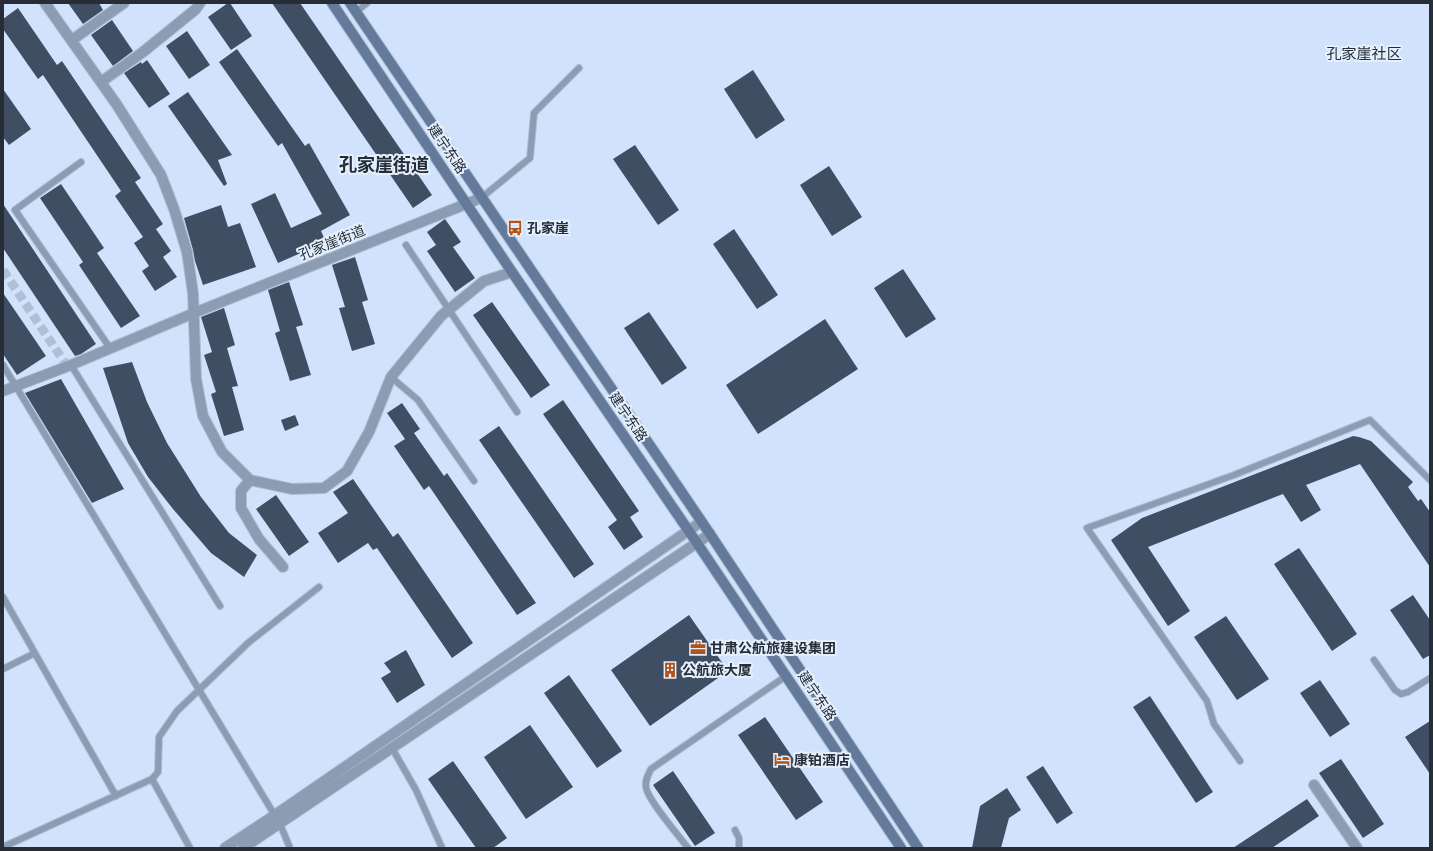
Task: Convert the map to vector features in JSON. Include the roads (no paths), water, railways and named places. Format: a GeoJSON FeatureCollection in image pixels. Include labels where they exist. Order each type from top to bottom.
{"type":"FeatureCollection","features":[{"type":"Feature","properties":{"kind":"main road","name":"建宁东路"},"geometry":{"type":"LineString","coordinates":[[332,3],[468,204],[512,272],[689,531],[902,848]]}},
{"type":"Feature","properties":{"kind":"main road","name":"建宁东路"},"geometry":{"type":"LineString","coordinates":[[350,3],[710,534],[918,848]]}},
{"type":"Feature","properties":{"kind":"street"},"geometry":{"type":"LineString","coordinates":[[46,3],[101,82],[161,175],[174,209],[187,252],[193,293],[196,379],[203,416],[222,452],[250,480],[292,488],[324,488],[347,471],[369,432],[391,377],[441,316],[484,281],[512,272]]}},
{"type":"Feature","properties":{"kind":"street"},"geometry":{"type":"LineString","coordinates":[[72,40],[124,3]]}},
{"type":"Feature","properties":{"kind":"street"},"geometry":{"type":"LineString","coordinates":[[101,82],[196,9],[200,3]]}},
{"type":"Feature","properties":{"kind":"street","name":"孔家崖街道"},"geometry":{"type":"LineString","coordinates":[[3,391],[71,365],[194,313],[481,198]]}},
{"type":"Feature","properties":{"kind":"street"},"geometry":{"type":"LineString","coordinates":[[250,480],[241,491],[241,508],[259,539],[282,567]]}},
{"type":"Feature","properties":{"kind":"street"},"geometry":{"type":"LineString","coordinates":[[243,848],[277,820],[701,522]]}},
{"type":"Feature","properties":{"kind":"street"},"geometry":{"type":"LineString","coordinates":[[225,848],[277,820],[392,748],[710,534]]}},
{"type":"Feature","properties":{"kind":"street"},"geometry":{"type":"LineString","coordinates":[[1314,785],[1357,848]]}},
{"type":"Feature","properties":{"kind":"lane"},"geometry":{"type":"LineString","coordinates":[[356,12],[367,3]]}},
{"type":"Feature","properties":{"kind":"lane"},"geometry":{"type":"LineString","coordinates":[[481,198],[530,158],[534,113],[579,68]]}},
{"type":"Feature","properties":{"kind":"lane"},"geometry":{"type":"LineString","coordinates":[[81,162],[15,210],[110,348]]}},
{"type":"Feature","properties":{"kind":"lane"},"geometry":{"type":"LineString","coordinates":[[406,245],[517,412]]}},
{"type":"Feature","properties":{"kind":"lane"},"geometry":{"type":"LineString","coordinates":[[3,365],[277,820],[290,848]]}},
{"type":"Feature","properties":{"kind":"lane"},"geometry":{"type":"LineString","coordinates":[[71,365],[220,606]]}},
{"type":"Feature","properties":{"kind":"lane"},"geometry":{"type":"LineString","coordinates":[[391,377],[418,400],[474,481]]}},
{"type":"Feature","properties":{"kind":"lane"},"geometry":{"type":"LineString","coordinates":[[1240,761],[1214,724],[1207,701],[1087,528],[1234,475],[1370,420],[1430,480]]}},
{"type":"Feature","properties":{"kind":"lane"},"geometry":{"type":"LineString","coordinates":[[3,847],[152,779],[158,772],[159,737],[177,711],[248,643],[319,587]]}},
{"type":"Feature","properties":{"kind":"lane"},"geometry":{"type":"LineString","coordinates":[[3,597],[116,796]]}},
{"type":"Feature","properties":{"kind":"lane"},"geometry":{"type":"LineString","coordinates":[[3,669],[35,654]]}},
{"type":"Feature","properties":{"kind":"lane"},"geometry":{"type":"LineString","coordinates":[[1374,660],[1395,690],[1401,694],[1408,692],[1430,678]]}},
{"type":"Feature","properties":{"kind":"lane"},"geometry":{"type":"LineString","coordinates":[[688,848],[650,797],[646,786],[648,774],[651,769],[786,676]]}},
{"type":"Feature","properties":{"kind":"lane"},"geometry":{"type":"LineString","coordinates":[[392,748],[416,790],[442,848]]}},
{"type":"Feature","properties":{"kind":"lane"},"geometry":{"type":"LineString","coordinates":[[152,779],[190,848]]}},
{"type":"Feature","properties":{"kind":"lane"},"geometry":{"type":"LineString","coordinates":[[734,830],[739,838],[739,848]]}},
{"type":"Feature","properties":{"kind":"tunnel"},"geometry":{"type":"LineString","coordinates":[[3,270],[67,366]]}},
{"type":"Feature","properties":{"kind":"place","name":"孔家崖"},"geometry":{"type":"Point","coordinates":[515,228]}},
{"type":"Feature","properties":{"kind":"place","name":"甘肃公航旅建设集团"},"geometry":{"type":"Point","coordinates":[698,648]}},
{"type":"Feature","properties":{"kind":"place","name":"公航旅大厦"},"geometry":{"type":"Point","coordinates":[670,670]}},
{"type":"Feature","properties":{"kind":"place","name":"康铂酒店"},"geometry":{"type":"Point","coordinates":[782,760]}},
{"type":"Feature","properties":{"kind":"district","name":"孔家崖社区"},"geometry":{"type":"Point","coordinates":[1364,54]}},
{"type":"Feature","properties":{"kind":"district","name":"孔家崖街道"},"geometry":{"type":"Point","coordinates":[384,165]}}]}
